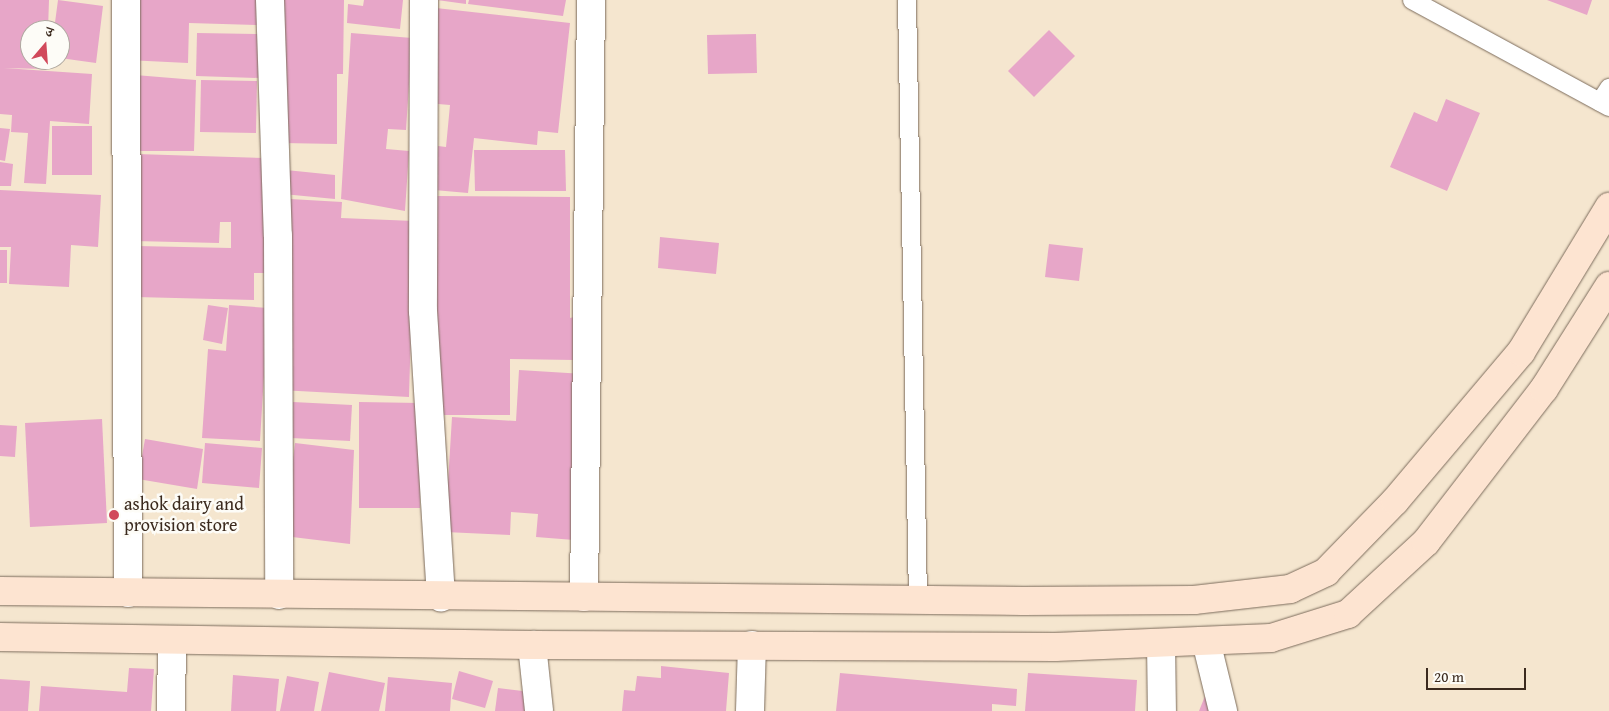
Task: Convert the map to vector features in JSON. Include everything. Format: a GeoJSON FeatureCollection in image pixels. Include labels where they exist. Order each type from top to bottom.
{"type":"FeatureCollection","features":[{"type":"Feature","properties":{"kind":"main road"},"geometry":{"type":"LineString","coordinates":[[0,591],[584,598],[1194,600],[1290,589],[1326,572],[1395,501],[1521,352],[1609,207]]}},
{"type":"Feature","properties":{"kind":"main road"},"geometry":{"type":"LineString","coordinates":[[0,637],[532,646],[1055,647],[1271,638],[1348,614],[1426,542],[1544,389],[1609,286]]}},
{"type":"Feature","properties":{"kind":"street"},"geometry":{"type":"LineString","coordinates":[[126,0],[128,593]]}},
{"type":"Feature","properties":{"kind":"street"},"geometry":{"type":"LineString","coordinates":[[270,0],[278,236],[279,595]]}},
{"type":"Feature","properties":{"kind":"street"},"geometry":{"type":"LineString","coordinates":[[424,0],[423,312],[441,596]]}},
{"type":"Feature","properties":{"kind":"street"},"geometry":{"type":"LineString","coordinates":[[584,598],[591,0]]}},
{"type":"Feature","properties":{"kind":"street"},"geometry":{"type":"LineString","coordinates":[[170,711],[172,640]]}},
{"type":"Feature","properties":{"kind":"street"},"geometry":{"type":"LineString","coordinates":[[1206,641],[1223,711]]}},
{"type":"Feature","properties":{"kind":"street"},"geometry":{"type":"LineString","coordinates":[[1161,643],[1162,711]]}},
{"type":"Feature","properties":{"kind":"street"},"geometry":{"type":"LineString","coordinates":[[750,711],[752,645]]}},
{"type":"Feature","properties":{"kind":"street"},"geometry":{"type":"LineString","coordinates":[[532,646],[539,711]]}},
{"type":"Feature","properties":{"kind":"lane"},"geometry":{"type":"LineString","coordinates":[[907,0],[918,600]]}},
{"type":"Feature","properties":{"kind":"lane"},"geometry":{"type":"LineString","coordinates":[[1412,0],[1606,99]]}},
{"type":"Feature","properties":{"kind":"building"},"geometry":{"type":"Polygon","coordinates":[[[0,0],[49,0],[48,20],[20,20],[20,68],[4,68],[92,74],[89,124],[50,121],[46,184],[24,183],[28,133],[11,132],[12,115],[0,114],[0,0]]]}},
{"type":"Feature","properties":{"kind":"building"},"geometry":{"type":"Polygon","coordinates":[[[58,0],[103,6],[96,63],[70,59],[70,20],[55,20],[58,0]]]}},
{"type":"Feature","properties":{"kind":"building"},"geometry":{"type":"Polygon","coordinates":[[[129,0],[258,0],[257,25],[189,23],[188,63],[127,60],[129,0]]]}},
{"type":"Feature","properties":{"kind":"building"},"geometry":{"type":"Polygon","coordinates":[[[284,0],[344,0],[343,74],[337,74],[337,144],[283,143],[284,0]]]}},
{"type":"Feature","properties":{"kind":"building"},"geometry":{"type":"Polygon","coordinates":[[[364,0],[403,0],[400,29],[347,23],[348,4],[363,6],[364,0]]]}},
{"type":"Feature","properties":{"kind":"building"},"geometry":{"type":"Polygon","coordinates":[[[437,0],[466,0],[466,4],[437,0]]]}},
{"type":"Feature","properties":{"kind":"building"},"geometry":{"type":"Polygon","coordinates":[[[469,0],[566,0],[563,16],[468,4],[469,0]]]}},
{"type":"Feature","properties":{"kind":"building"},"geometry":{"type":"Polygon","coordinates":[[[1547,0],[1592,0],[1587,15],[1547,0]]]}},
{"type":"Feature","properties":{"kind":"building"},"geometry":{"type":"Polygon","coordinates":[[[436,8],[570,23],[558,133],[538,131],[537,145],[474,138],[468,193],[434,190],[438,146],[446,147],[450,105],[426,103],[436,8]]]}},
{"type":"Feature","properties":{"kind":"building"},"geometry":{"type":"Polygon","coordinates":[[[1049,30],[1075,56],[1034,97],[1008,71],[1049,30]]]}},
{"type":"Feature","properties":{"kind":"building"},"geometry":{"type":"Polygon","coordinates":[[[197,33],[260,34],[259,78],[196,76],[197,33]]]}},
{"type":"Feature","properties":{"kind":"building"},"geometry":{"type":"Polygon","coordinates":[[[351,33],[412,38],[406,130],[388,129],[386,149],[409,151],[405,211],[341,199],[351,33]]]}},
{"type":"Feature","properties":{"kind":"building"},"geometry":{"type":"Polygon","coordinates":[[[756,34],[757,73],[708,74],[707,35],[756,34]]]}},
{"type":"Feature","properties":{"kind":"building"},"geometry":{"type":"Polygon","coordinates":[[[135,75],[196,80],[194,151],[128,151],[135,75]]]}},
{"type":"Feature","properties":{"kind":"building"},"geometry":{"type":"Polygon","coordinates":[[[201,80],[257,81],[256,133],[200,132],[201,80]]]}},
{"type":"Feature","properties":{"kind":"building"},"geometry":{"type":"Polygon","coordinates":[[[1446,99],[1480,113],[1447,191],[1390,167],[1414,112],[1437,122],[1446,99]]]}},
{"type":"Feature","properties":{"kind":"building"},"geometry":{"type":"Polygon","coordinates":[[[52,126],[92,126],[92,175],[52,175],[52,126]]]}},
{"type":"Feature","properties":{"kind":"building"},"geometry":{"type":"Polygon","coordinates":[[[0,128],[10,129],[5,161],[0,160],[0,128]]]}},
{"type":"Feature","properties":{"kind":"building"},"geometry":{"type":"Polygon","coordinates":[[[474,150],[565,150],[566,191],[475,191],[474,150]]]}},
{"type":"Feature","properties":{"kind":"building"},"geometry":{"type":"Polygon","coordinates":[[[136,154],[264,158],[265,273],[254,273],[254,300],[136,297],[137,246],[231,248],[231,222],[220,222],[219,243],[134,241],[136,154]]]}},
{"type":"Feature","properties":{"kind":"building"},"geometry":{"type":"Polygon","coordinates":[[[0,162],[13,164],[11,186],[0,186],[0,162]]]}},
{"type":"Feature","properties":{"kind":"building"},"geometry":{"type":"Polygon","coordinates":[[[286,170],[335,175],[335,199],[283,194],[286,170]]]}},
{"type":"Feature","properties":{"kind":"building"},"geometry":{"type":"Polygon","coordinates":[[[0,190],[101,195],[98,247],[71,245],[69,287],[9,284],[11,247],[0,247],[0,190]]]}},
{"type":"Feature","properties":{"kind":"building"},"geometry":{"type":"Polygon","coordinates":[[[436,196],[570,197],[570,318],[574,317],[574,360],[510,359],[510,415],[434,415],[436,196]]]}},
{"type":"Feature","properties":{"kind":"building"},"geometry":{"type":"Polygon","coordinates":[[[290,199],[342,202],[341,218],[414,221],[409,397],[280,390],[290,199]]]}},
{"type":"Feature","properties":{"kind":"building"},"geometry":{"type":"Polygon","coordinates":[[[660,237],[719,243],[716,274],[658,268],[660,237]]]}},
{"type":"Feature","properties":{"kind":"building"},"geometry":{"type":"Polygon","coordinates":[[[1049,244],[1083,248],[1079,281],[1045,277],[1049,244]]]}},
{"type":"Feature","properties":{"kind":"building"},"geometry":{"type":"Polygon","coordinates":[[[0,250],[7,250],[7,283],[0,283],[0,250]]]}},
{"type":"Feature","properties":{"kind":"building"},"geometry":{"type":"Polygon","coordinates":[[[208,305],[228,308],[222,344],[203,340],[208,305]]]}},
{"type":"Feature","properties":{"kind":"building"},"geometry":{"type":"Polygon","coordinates":[[[229,305],[268,308],[260,441],[202,438],[208,349],[226,351],[229,305]]]}},
{"type":"Feature","properties":{"kind":"building"},"geometry":{"type":"Polygon","coordinates":[[[519,370],[584,374],[574,540],[536,537],[538,514],[511,512],[510,535],[445,532],[452,417],[516,421],[519,370]]]}},
{"type":"Feature","properties":{"kind":"building"},"geometry":{"type":"Polygon","coordinates":[[[293,402],[352,405],[350,441],[291,438],[293,402]]]}},
{"type":"Feature","properties":{"kind":"building"},"geometry":{"type":"Polygon","coordinates":[[[359,402],[420,403],[420,508],[359,508],[359,402]]]}},
{"type":"Feature","properties":{"kind":"building"},"geometry":{"type":"Polygon","coordinates":[[[102,419],[107,523],[30,527],[25,423],[102,419]]]}},
{"type":"Feature","properties":{"kind":"building"},"geometry":{"type":"Polygon","coordinates":[[[0,425],[17,426],[15,457],[0,456],[0,425]]]}},
{"type":"Feature","properties":{"kind":"building"},"geometry":{"type":"Polygon","coordinates":[[[145,439],[203,449],[197,489],[138,479],[145,439]]]}},
{"type":"Feature","properties":{"kind":"building"},"geometry":{"type":"Polygon","coordinates":[[[205,443],[262,448],[259,488],[202,483],[205,443]]]}},
{"type":"Feature","properties":{"kind":"building"},"geometry":{"type":"Polygon","coordinates":[[[295,443],[354,450],[350,544],[284,536],[295,443]]]}},
{"type":"Feature","properties":{"kind":"building"},"geometry":{"type":"Polygon","coordinates":[[[661,666],[729,673],[726,711],[622,711],[624,690],[635,691],[637,676],[661,678],[661,666]]]}},
{"type":"Feature","properties":{"kind":"building"},"geometry":{"type":"Polygon","coordinates":[[[129,668],[154,669],[151,711],[39,711],[41,686],[127,692],[129,668]]]}},
{"type":"Feature","properties":{"kind":"building"},"geometry":{"type":"Polygon","coordinates":[[[459,671],[493,681],[485,708],[452,699],[459,671]]]}},
{"type":"Feature","properties":{"kind":"building"},"geometry":{"type":"Polygon","coordinates":[[[329,672],[385,683],[379,711],[321,711],[329,672]]]}},
{"type":"Feature","properties":{"kind":"building"},"geometry":{"type":"Polygon","coordinates":[[[840,673],[1017,689],[1016,706],[992,704],[992,711],[836,711],[840,673]]]}},
{"type":"Feature","properties":{"kind":"building"},"geometry":{"type":"Polygon","coordinates":[[[1028,673],[1137,680],[1135,711],[1025,711],[1028,673]]]}},
{"type":"Feature","properties":{"kind":"building"},"geometry":{"type":"Polygon","coordinates":[[[233,675],[279,679],[276,711],[231,711],[233,675]]]}},
{"type":"Feature","properties":{"kind":"building"},"geometry":{"type":"Polygon","coordinates":[[[287,676],[319,682],[314,711],[280,711],[287,676]]]}},
{"type":"Feature","properties":{"kind":"building"},"geometry":{"type":"Polygon","coordinates":[[[388,677],[452,683],[450,711],[385,711],[388,677]]]}},
{"type":"Feature","properties":{"kind":"building"},"geometry":{"type":"Polygon","coordinates":[[[0,679],[30,681],[28,711],[0,711],[0,679]]]}},
{"type":"Feature","properties":{"kind":"building"},"geometry":{"type":"Polygon","coordinates":[[[498,688],[531,692],[529,711],[495,711],[498,688]]]}},
{"type":"Feature","properties":{"kind":"building"},"geometry":{"type":"Polygon","coordinates":[[[1207,691],[1213,711],[1199,711],[1207,691]]]}},
{"type":"Feature","properties":{"kind":"place","name":"ashok dairy and provision store"},"geometry":{"type":"Point","coordinates":[114,515]}}]}
